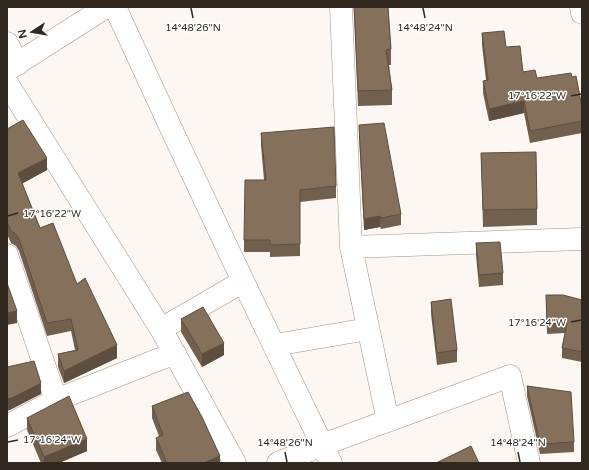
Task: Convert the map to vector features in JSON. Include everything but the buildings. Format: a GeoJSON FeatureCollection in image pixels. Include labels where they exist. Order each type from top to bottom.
{"type":"FeatureCollection","features":[{"type":"Feature","properties":{"kind":"street"},"geometry":{"type":"LineString","coordinates":[[7,43],[13,67],[106,7]]}},
{"type":"Feature","properties":{"kind":"street"},"geometry":{"type":"LineString","coordinates":[[115,7],[242,282],[275,346],[327,454]]}},
{"type":"Feature","properties":{"kind":"street"},"geometry":{"type":"LineString","coordinates":[[341,7],[351,247],[388,421]]}},
{"type":"Feature","properties":{"kind":"street"},"geometry":{"type":"LineString","coordinates":[[581,7],[582,13]]}},
{"type":"Feature","properties":{"kind":"street"},"geometry":{"type":"LineString","coordinates":[[7,83],[161,329],[235,463]]}},
{"type":"Feature","properties":{"kind":"street"},"geometry":{"type":"LineString","coordinates":[[351,247],[582,239]]}},
{"type":"Feature","properties":{"kind":"street"},"geometry":{"type":"LineString","coordinates":[[7,255],[56,400]]}},
{"type":"Feature","properties":{"kind":"street"},"geometry":{"type":"LineString","coordinates":[[161,329],[242,282]]}},
{"type":"Feature","properties":{"kind":"street"},"geometry":{"type":"LineString","coordinates":[[275,346],[368,329]]}},
{"type":"Feature","properties":{"kind":"street"},"geometry":{"type":"LineString","coordinates":[[7,426],[56,400],[175,353]]}},
{"type":"Feature","properties":{"kind":"street"},"geometry":{"type":"LineString","coordinates":[[278,463],[327,454],[388,421],[510,376],[529,463]]}}]}
